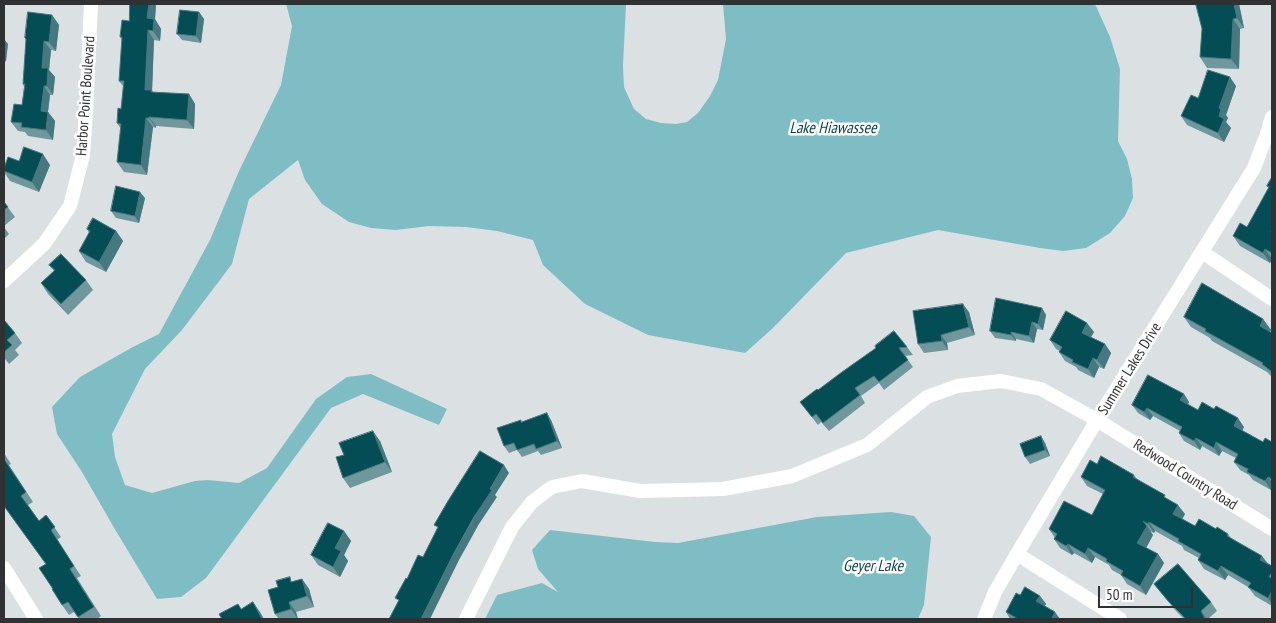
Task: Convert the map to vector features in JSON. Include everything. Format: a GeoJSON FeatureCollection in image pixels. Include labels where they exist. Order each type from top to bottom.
{"type":"FeatureCollection","features":[{"type":"Feature","properties":{"kind":"street","name":"Harbor Point Boulevard"},"geometry":{"type":"LineString","coordinates":[[4,281],[44,244],[70,206],[83,155],[91,4]]}},
{"type":"Feature","properties":{"kind":"street","name":"Summer Lakes Drive"},"geometry":{"type":"LineString","coordinates":[[984,619],[995,592],[1097,420],[1254,168],[1272,117]]}},
{"type":"Feature","properties":{"kind":"street"},"geometry":{"type":"LineString","coordinates":[[1202,252],[1272,299]]}},
{"type":"Feature","properties":{"kind":"street","name":"Redwood Country Road"},"geometry":{"type":"LineString","coordinates":[[466,619],[512,527],[532,502],[552,488],[582,481],[640,491],[723,489],[792,476],[867,445],[927,397],[957,386],[1001,381],[1041,388],[1097,420],[1272,529]]}},
{"type":"Feature","properties":{"kind":"street"},"geometry":{"type":"LineString","coordinates":[[1017,554],[1120,619]]}},
{"type":"Feature","properties":{"kind":"street"},"geometry":{"type":"LineString","coordinates":[[4,568],[36,619]]}},
{"type":"Feature","properties":{"kind":"water","name":"Lake Hiawassee"},"geometry":{"type":"Polygon","coordinates":[[[286,4],[626,4],[623,66],[624,87],[634,109],[646,119],[676,124],[687,122],[698,113],[718,80],[726,39],[723,4],[1095,4],[1110,37],[1120,69],[1118,141],[1127,159],[1132,179],[1133,198],[1125,216],[1110,233],[1086,248],[1063,251],[938,230],[846,253],[773,328],[745,353],[648,335],[585,304],[543,265],[533,240],[497,231],[466,227],[429,226],[396,230],[371,228],[349,222],[322,204],[305,180],[298,160],[249,199],[232,264],[182,330],[145,369],[112,434],[115,457],[125,485],[152,493],[195,481],[208,480],[239,483],[267,468],[316,399],[347,377],[371,374],[447,409],[439,425],[363,394],[331,408],[206,578],[181,597],[157,599],[82,472],[57,434],[52,407],[80,377],[159,334],[210,240],[239,171],[281,85],[292,26],[286,4]]]}},
{"type":"Feature","properties":{"kind":"water","name":"Geyer Lake"},"geometry":{"type":"Polygon","coordinates":[[[891,512],[914,516],[931,537],[924,605],[918,619],[485,619],[497,595],[542,583],[558,592],[538,569],[532,550],[550,530],[678,543],[817,517],[891,512]]]}},
{"type":"Feature","properties":{"kind":"building"},"geometry":{"type":"Polygon","coordinates":[[[130,4],[149,4],[147,18],[154,19],[153,31],[148,30],[145,90],[189,94],[187,120],[146,118],[141,165],[117,162],[121,124],[117,123],[118,108],[121,109],[124,81],[119,81],[122,37],[120,37],[122,20],[129,21],[130,4]]]}},
{"type":"Feature","properties":{"kind":"building"},"geometry":{"type":"Polygon","coordinates":[[[1196,4],[1234,4],[1237,18],[1233,19],[1231,59],[1200,57],[1202,29],[1196,4]]]}},
{"type":"Feature","properties":{"kind":"building"},"geometry":{"type":"Polygon","coordinates":[[[180,10],[199,12],[196,36],[177,34],[180,10]]]}},
{"type":"Feature","properties":{"kind":"building"},"geometry":{"type":"Polygon","coordinates":[[[28,12],[52,15],[49,42],[44,41],[42,68],[48,68],[47,86],[44,86],[41,111],[48,112],[46,130],[21,127],[22,123],[11,122],[14,104],[22,105],[25,84],[23,84],[28,12]]]}},
{"type":"Feature","properties":{"kind":"building"},"geometry":{"type":"Polygon","coordinates":[[[1208,70],[1230,77],[1219,108],[1221,109],[1219,116],[1224,119],[1218,133],[1181,116],[1191,95],[1198,98],[1208,70]]]}},
{"type":"Feature","properties":{"kind":"building"},"geometry":{"type":"Polygon","coordinates":[[[24,147],[43,154],[32,182],[4,171],[8,157],[19,161],[24,147]]]}},
{"type":"Feature","properties":{"kind":"building"},"geometry":{"type":"Polygon","coordinates":[[[1272,177],[1272,253],[1265,249],[1263,253],[1233,236],[1240,223],[1247,227],[1269,187],[1267,186],[1272,177]]]}},
{"type":"Feature","properties":{"kind":"building"},"geometry":{"type":"Polygon","coordinates":[[[116,186],[140,192],[135,216],[111,211],[116,186]]]}},
{"type":"Feature","properties":{"kind":"building"},"geometry":{"type":"Polygon","coordinates":[[[4,202],[8,207],[4,210],[4,202]]]}},
{"type":"Feature","properties":{"kind":"building"},"geometry":{"type":"Polygon","coordinates":[[[93,218],[116,231],[99,262],[79,251],[90,231],[87,229],[93,218]]]}},
{"type":"Feature","properties":{"kind":"building"},"geometry":{"type":"Polygon","coordinates":[[[61,254],[86,280],[61,304],[41,283],[55,270],[49,265],[61,254]]]}},
{"type":"Feature","properties":{"kind":"building"},"geometry":{"type":"Polygon","coordinates":[[[1202,283],[1263,319],[1260,326],[1272,333],[1272,372],[1263,363],[1205,331],[1206,329],[1184,317],[1202,283]]]}},
{"type":"Feature","properties":{"kind":"building"},"geometry":{"type":"Polygon","coordinates":[[[996,298],[1042,308],[1038,324],[1032,322],[1029,336],[1011,332],[1011,335],[990,331],[996,298]]]}},
{"type":"Feature","properties":{"kind":"building"},"geometry":{"type":"Polygon","coordinates":[[[963,304],[969,327],[941,335],[942,341],[918,344],[913,311],[963,304]]]}},
{"type":"Feature","properties":{"kind":"building"},"geometry":{"type":"Polygon","coordinates":[[[1066,311],[1087,323],[1082,333],[1105,344],[1097,360],[1093,358],[1088,369],[1072,362],[1073,360],[1059,352],[1062,347],[1050,340],[1066,311]]]}},
{"type":"Feature","properties":{"kind":"building"},"geometry":{"type":"Polygon","coordinates":[[[4,320],[15,333],[7,340],[12,345],[4,352],[4,320]]]}},
{"type":"Feature","properties":{"kind":"building"},"geometry":{"type":"Polygon","coordinates":[[[894,331],[907,347],[899,348],[908,360],[879,382],[874,376],[855,388],[860,395],[823,423],[816,414],[812,417],[800,402],[876,348],[875,346],[894,331]]]}},
{"type":"Feature","properties":{"kind":"building"},"geometry":{"type":"Polygon","coordinates":[[[1148,375],[1184,394],[1180,400],[1198,410],[1202,402],[1214,409],[1216,406],[1238,418],[1234,426],[1263,442],[1265,438],[1272,442],[1272,479],[1268,477],[1265,481],[1247,472],[1248,469],[1234,462],[1238,454],[1216,442],[1214,448],[1196,438],[1194,441],[1179,433],[1182,427],[1147,408],[1144,412],[1132,405],[1148,375]]]}},
{"type":"Feature","properties":{"kind":"building"},"geometry":{"type":"Polygon","coordinates":[[[547,413],[557,441],[536,449],[534,444],[517,450],[514,443],[504,446],[497,428],[547,413]]]}},
{"type":"Feature","properties":{"kind":"building"},"geometry":{"type":"Polygon","coordinates":[[[373,431],[385,462],[343,478],[336,457],[344,455],[339,443],[373,431]]]}},
{"type":"Feature","properties":{"kind":"building"},"geometry":{"type":"Polygon","coordinates":[[[1041,436],[1045,450],[1025,457],[1020,444],[1041,436]]]}},
{"type":"Feature","properties":{"kind":"building"},"geometry":{"type":"Polygon","coordinates":[[[480,451],[504,465],[490,489],[492,490],[454,553],[421,619],[389,619],[399,600],[395,598],[407,579],[418,555],[423,557],[438,527],[434,525],[480,451]]]}},
{"type":"Feature","properties":{"kind":"building"},"geometry":{"type":"Polygon","coordinates":[[[1101,456],[1134,475],[1133,477],[1165,495],[1164,497],[1178,505],[1173,514],[1195,526],[1199,519],[1216,529],[1217,527],[1228,534],[1227,536],[1262,556],[1260,560],[1272,566],[1272,572],[1269,577],[1272,578],[1272,591],[1268,598],[1248,587],[1251,583],[1221,566],[1218,571],[1198,560],[1201,554],[1149,522],[1148,524],[1143,521],[1147,526],[1137,543],[1158,554],[1140,586],[1121,575],[1123,571],[1106,561],[1107,559],[1088,548],[1085,554],[1068,544],[1066,546],[1054,539],[1057,534],[1049,529],[1064,501],[1092,515],[1105,490],[1081,477],[1090,460],[1097,464],[1101,456]]]}},
{"type":"Feature","properties":{"kind":"building"},"geometry":{"type":"Polygon","coordinates":[[[4,459],[26,492],[21,496],[39,521],[46,515],[55,527],[51,530],[74,566],[70,569],[94,607],[78,617],[68,602],[62,605],[39,568],[46,564],[4,506],[4,459]]]}},
{"type":"Feature","properties":{"kind":"building"},"geometry":{"type":"Polygon","coordinates":[[[328,523],[344,531],[335,548],[341,551],[333,567],[311,555],[328,523]]]}},
{"type":"Feature","properties":{"kind":"building"},"geometry":{"type":"Polygon","coordinates":[[[1178,564],[1211,602],[1201,611],[1205,619],[1186,619],[1154,584],[1178,564]]]}},
{"type":"Feature","properties":{"kind":"building"},"geometry":{"type":"Polygon","coordinates":[[[290,577],[291,582],[302,579],[307,596],[289,602],[291,609],[275,614],[268,590],[278,587],[276,581],[290,577]]]}},
{"type":"Feature","properties":{"kind":"building"},"geometry":{"type":"Polygon","coordinates":[[[1025,587],[1040,596],[1036,601],[1055,612],[1052,618],[1055,619],[1018,619],[1006,612],[1016,593],[1020,595],[1025,587]]]}},
{"type":"Feature","properties":{"kind":"building"},"geometry":{"type":"Polygon","coordinates":[[[253,602],[262,619],[222,619],[219,614],[238,604],[241,609],[253,602]]]}}]}
